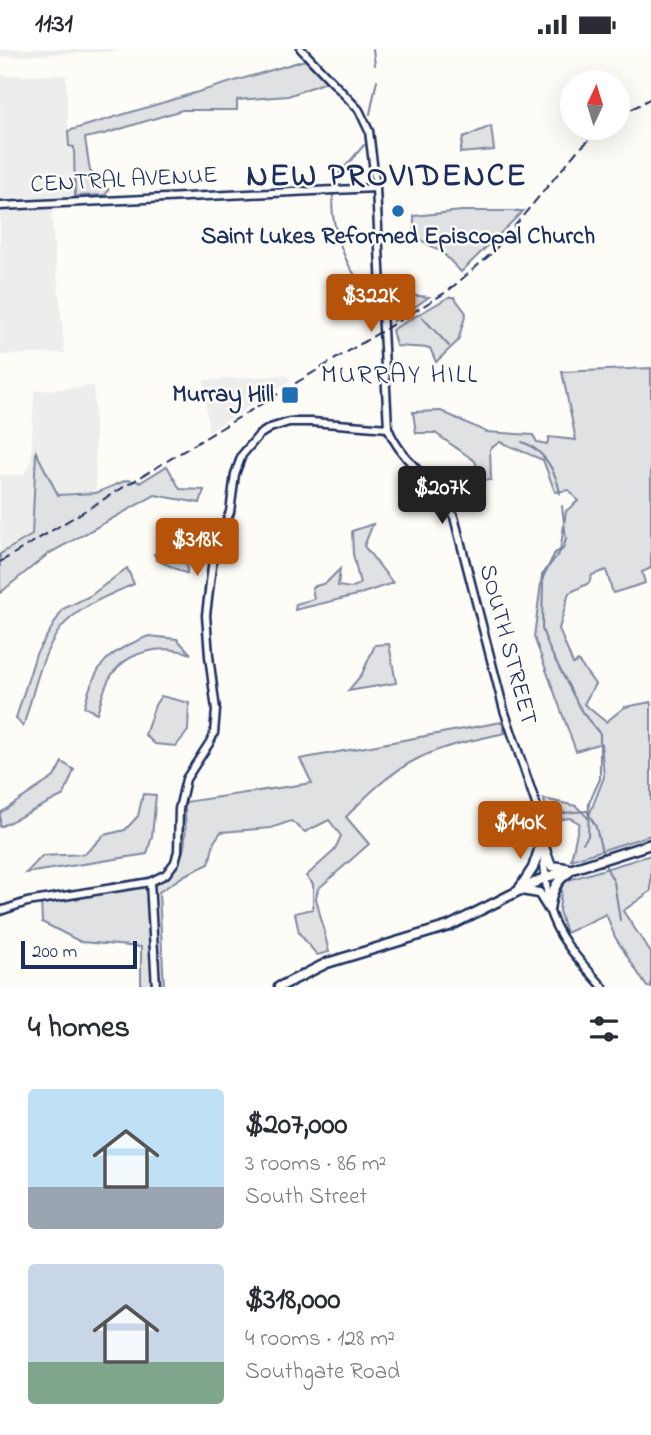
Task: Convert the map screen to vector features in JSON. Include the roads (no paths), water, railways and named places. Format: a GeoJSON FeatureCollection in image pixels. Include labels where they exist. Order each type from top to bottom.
{"type":"FeatureCollection","features":[{"type":"Feature","properties":{"kind":"main road"},"geometry":{"type":"LineString","coordinates":[[542,841],[551,866],[578,867]]}},
{"type":"Feature","properties":{"kind":"main road"},"geometry":{"type":"LineString","coordinates":[[518,890],[533,868],[542,841]]}},
{"type":"Feature","properties":{"kind":"main road"},"geometry":{"type":"LineString","coordinates":[[279,987],[339,958],[449,926],[544,878],[651,844]]}},
{"type":"Feature","properties":{"kind":"main road"},"geometry":{"type":"LineString","coordinates":[[638,849],[651,852]]}},
{"type":"Feature","properties":{"kind":"main road"},"geometry":{"type":"LineString","coordinates":[[549,909],[556,884],[578,867]]}},
{"type":"Feature","properties":{"kind":"main road"},"geometry":{"type":"LineString","coordinates":[[518,890],[539,893],[549,909]]}},
{"type":"Feature","properties":{"kind":"street","name":"SOUTH STREET"},"geometry":{"type":"LineString","coordinates":[[301,49],[363,117],[370,139],[376,188],[388,428],[399,450],[436,489],[454,517],[504,710],[535,800],[542,841],[544,878],[554,925],[564,943],[603,987]]}},
{"type":"Feature","properties":{"kind":"street","name":"CENTRAL AVENUE"},"geometry":{"type":"LineString","coordinates":[[0,206],[376,188]]}},
{"type":"Feature","properties":{"kind":"street"},"geometry":{"type":"LineString","coordinates":[[0,911],[27,902],[150,882],[163,876],[175,862],[178,851],[179,809],[186,779],[214,733],[216,710],[208,656],[206,615],[214,550],[230,512],[235,474],[242,455],[249,444],[264,431],[289,422],[388,428]]}},
{"type":"Feature","properties":{"kind":"street"},"geometry":{"type":"LineString","coordinates":[[150,882],[156,987]]}},
{"type":"Feature","properties":{"kind":"waterway"},"geometry":{"type":"LineString","coordinates":[[373,49],[375,65]]}},
{"type":"Feature","properties":{"kind":"waterway"},"geometry":{"type":"LineString","coordinates":[[370,114],[377,80]]}},
{"type":"Feature","properties":{"kind":"waterway"},"geometry":{"type":"LineString","coordinates":[[335,182],[364,145]]}},
{"type":"Feature","properties":{"kind":"waterway"},"geometry":{"type":"LineString","coordinates":[[333,196],[333,216],[343,252],[359,280],[373,284]]}},
{"type":"Feature","properties":{"kind":"waterway"},"geometry":{"type":"LineString","coordinates":[[391,286],[413,307]]}},
{"type":"Feature","properties":{"kind":"waterway"},"geometry":{"type":"LineString","coordinates":[[422,317],[449,346]]}},
{"type":"Feature","properties":{"kind":"waterway"},"geometry":{"type":"LineString","coordinates":[[522,442],[530,445],[548,462],[560,494]]}},
{"type":"Feature","properties":{"kind":"waterway"},"geometry":{"type":"LineString","coordinates":[[562,506],[566,539],[563,549],[555,553],[543,577],[542,629],[582,712],[600,734],[600,779],[589,803],[588,836],[583,843]]}},
{"type":"Feature","properties":{"kind":"waterway"},"geometry":{"type":"LineString","coordinates":[[550,814],[587,811],[596,827],[603,856]]}},
{"type":"Feature","properties":{"kind":"waterway"},"geometry":{"type":"LineString","coordinates":[[605,865],[614,882],[620,920]]}},
{"type":"Feature","properties":{"kind":"railway"},"geometry":{"type":"LineString","coordinates":[[630,110],[651,98]]}},
{"type":"Feature","properties":{"kind":"railway"},"geometry":{"type":"LineString","coordinates":[[0,562],[448,291],[492,253],[577,151],[589,140]]}},
{"type":"Feature","properties":{"kind":"place","name":"Saint Lukes Reformed Episcopal Church"},"geometry":{"type":"Point","coordinates":[398,211]}},
{"type":"Feature","properties":{"kind":"place","name":"Murray Hill"},"geometry":{"type":"Point","coordinates":[290,395]}},
{"type":"Feature","properties":{"kind":"district","name":"NEW PROVIDENCE"},"geometry":{"type":"Point","coordinates":[387,177]}},
{"type":"Feature","properties":{"kind":"district","name":"MURRAY HILL"},"geometry":{"type":"Point","coordinates":[400,376]}}]}
